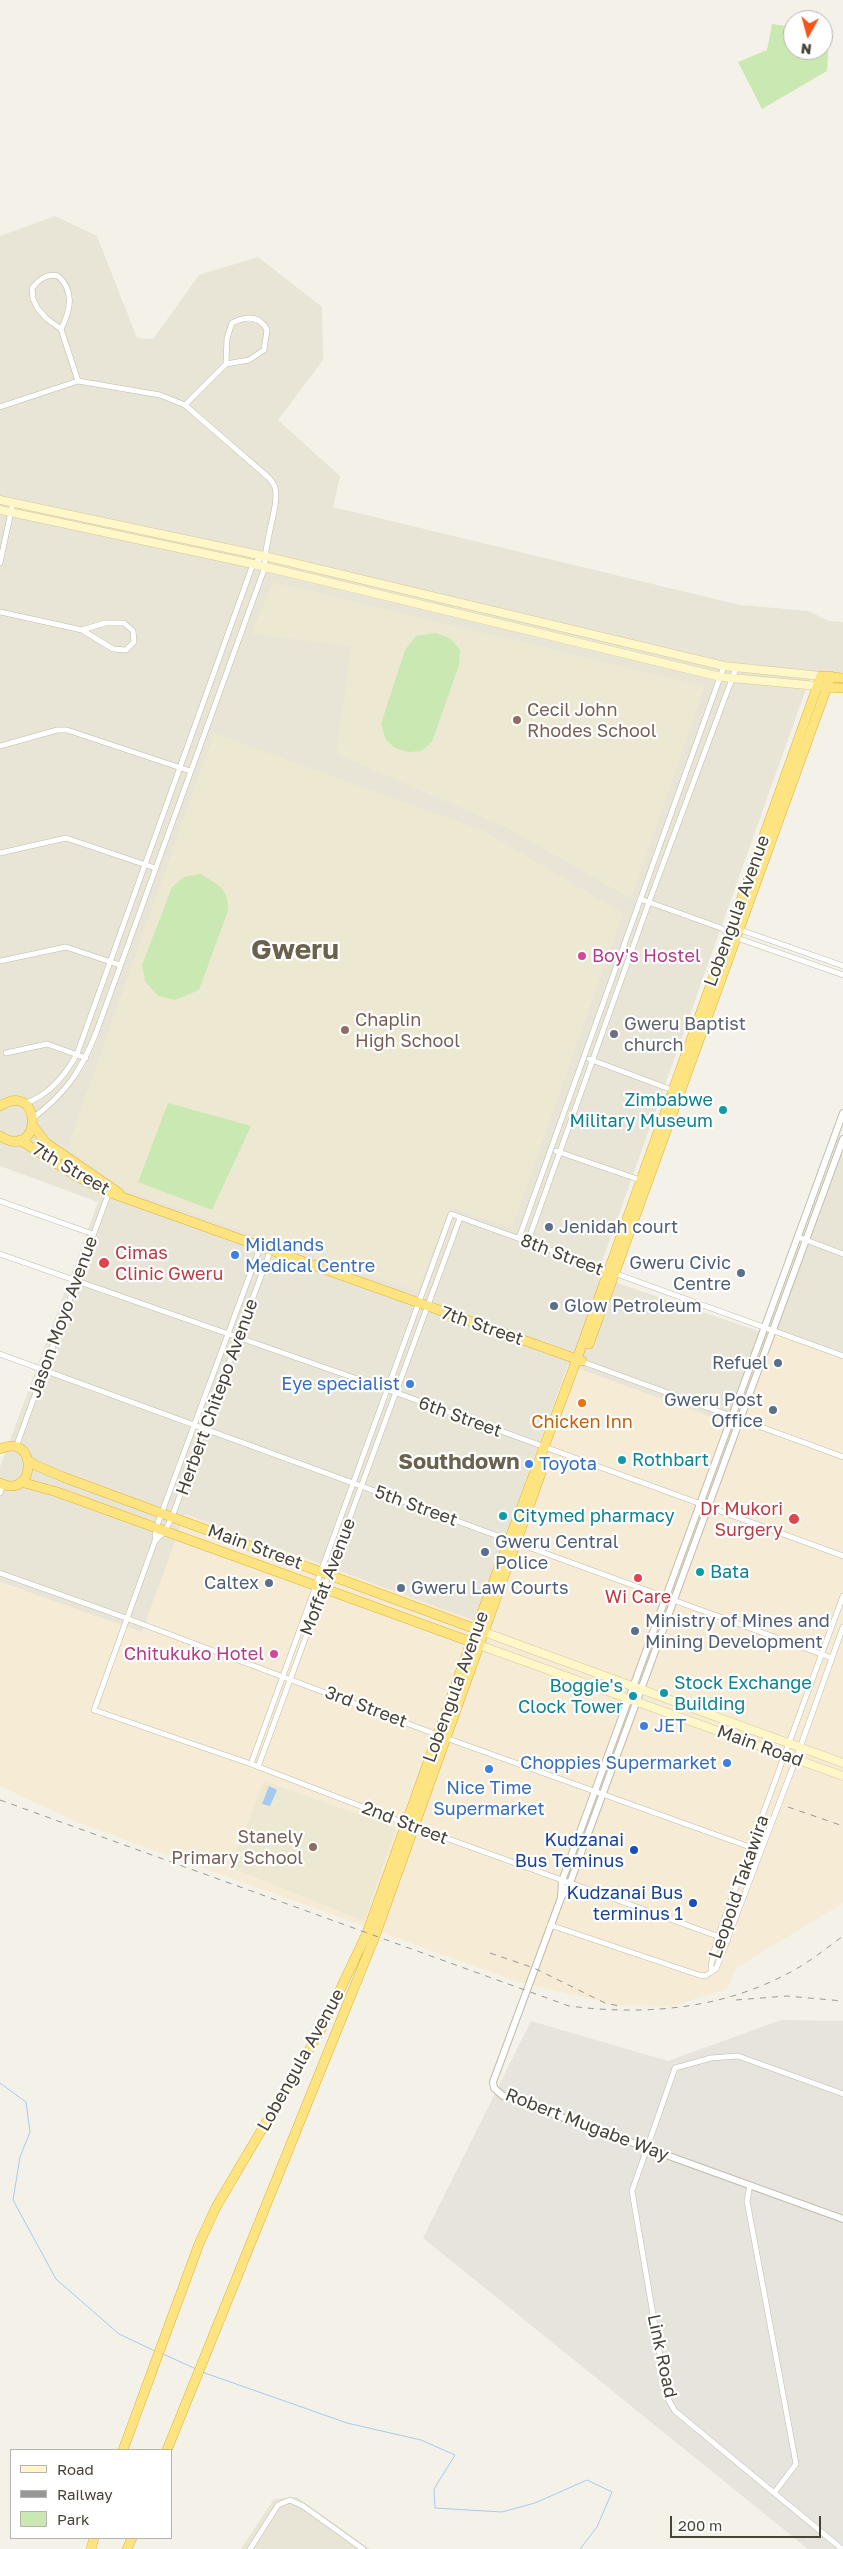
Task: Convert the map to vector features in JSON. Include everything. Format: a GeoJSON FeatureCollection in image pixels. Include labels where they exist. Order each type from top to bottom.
{"type":"FeatureCollection","features":[{"type":"Feature","properties":{"kind":"highway"},"geometry":{"type":"LineString","coordinates":[[826,676],[843,678]]}},
{"type":"Feature","properties":{"kind":"highway","name":"Lobengula Avenue"},"geometry":{"type":"LineString","coordinates":[[167,2449],[375,1936],[410,1825],[441,1737],[645,1181],[732,931],[826,676]]}},
{"type":"Feature","properties":{"kind":"highway"},"geometry":{"type":"LineString","coordinates":[[823,687],[843,688]]}},
{"type":"Feature","properties":{"kind":"highway"},"geometry":{"type":"LineString","coordinates":[[2,1102],[12,1101],[24,1104]]}},
{"type":"Feature","properties":{"kind":"highway","name":"7th Street"},"geometry":{"type":"LineString","coordinates":[[24,1104],[46,1143],[122,1196],[261,1245],[418,1304],[580,1360]]}},
{"type":"Feature","properties":{"kind":"highway"},"geometry":{"type":"LineString","coordinates":[[0,1137],[6,1140],[20,1140],[30,1132],[33,1122]]}},
{"type":"Feature","properties":{"kind":"highway","name":"7th Street"},"geometry":{"type":"LineString","coordinates":[[20,1140],[76,1176],[110,1189]]}},
{"type":"Feature","properties":{"kind":"highway"},"geometry":{"type":"LineString","coordinates":[[0,1449],[16,1447]]}},
{"type":"Feature","properties":{"kind":"highway","name":"Main Street"},"geometry":{"type":"LineString","coordinates":[[16,1447],[26,1454],[28,1460],[63,1477],[172,1518],[274,1553],[480,1631]]}},
{"type":"Feature","properties":{"kind":"highway"},"geometry":{"type":"LineString","coordinates":[[21,1482],[28,1472],[28,1460]]}},
{"type":"Feature","properties":{"kind":"highway"},"geometry":{"type":"LineString","coordinates":[[57,1492],[63,1477]]}},
{"type":"Feature","properties":{"kind":"highway","name":"Main Street"},"geometry":{"type":"LineString","coordinates":[[1,1487],[16,1485],[21,1482],[57,1492],[475,1643]]}},
{"type":"Feature","properties":{"kind":"highway"},"geometry":{"type":"LineString","coordinates":[[107,1510],[113,1496]]}},
{"type":"Feature","properties":{"kind":"highway"},"geometry":{"type":"LineString","coordinates":[[216,1550],[222,1534]]}},
{"type":"Feature","properties":{"kind":"highway"},"geometry":{"type":"LineString","coordinates":[[267,1568],[274,1553]]}},
{"type":"Feature","properties":{"kind":"highway"},"geometry":{"type":"LineString","coordinates":[[373,1606],[379,1593]]}},
{"type":"Feature","properties":{"kind":"highway"},"geometry":{"type":"LineString","coordinates":[[416,1622],[421,1609]]}},
{"type":"Feature","properties":{"kind":"highway","name":"Lobengula Avenue"},"geometry":{"type":"LineString","coordinates":[[123,2449],[199,2244],[216,2207],[237,2169],[295,2075],[340,1994],[367,1933],[410,1825]]}},
{"type":"Feature","properties":{"kind":"main road"},"geometry":{"type":"LineString","coordinates":[[0,500],[264,556],[724,666],[826,676]]}},
{"type":"Feature","properties":{"kind":"main road"},"geometry":{"type":"LineString","coordinates":[[0,510],[253,564],[721,677],[823,687]]}},
{"type":"Feature","properties":{"kind":"main road","name":"Main Road"},"geometry":{"type":"LineString","coordinates":[[480,1631],[843,1763]]}},
{"type":"Feature","properties":{"kind":"main road","name":"Main Road"},"geometry":{"type":"LineString","coordinates":[[475,1643],[843,1776]]}},
{"type":"Feature","properties":{"kind":"street"},"geometry":{"type":"LineString","coordinates":[[61,329],[70,307],[67,287],[58,276],[48,276],[38,280],[32,288],[33,299],[47,319],[61,329],[78,380]]}},
{"type":"Feature","properties":{"kind":"street"},"geometry":{"type":"LineString","coordinates":[[185,405],[226,364],[249,360],[264,350],[267,330],[258,320],[253,317],[241,318],[232,323],[227,338],[226,364]]}},
{"type":"Feature","properties":{"kind":"street"},"geometry":{"type":"LineString","coordinates":[[0,407],[78,380],[160,395],[185,405],[269,478],[276,488],[276,498],[264,556],[265,567],[86,1058],[64,1091],[33,1122]]}},
{"type":"Feature","properties":{"kind":"street"},"geometry":{"type":"LineString","coordinates":[[0,563],[13,502]]}},
{"type":"Feature","properties":{"kind":"street"},"geometry":{"type":"LineString","coordinates":[[24,1104],[44,1094],[59,1081],[77,1054],[253,564],[264,556]]}},
{"type":"Feature","properties":{"kind":"street"},"geometry":{"type":"LineString","coordinates":[[0,612],[82,630],[113,649],[126,650],[134,642],[133,631],[124,623],[106,624],[82,630]]}},
{"type":"Feature","properties":{"kind":"street"},"geometry":{"type":"LineString","coordinates":[[518,1238],[724,666]]}},
{"type":"Feature","properties":{"kind":"street"},"geometry":{"type":"LineString","coordinates":[[216,668],[227,673]]}},
{"type":"Feature","properties":{"kind":"street"},"geometry":{"type":"LineString","coordinates":[[528,1242],[649,902],[736,668]]}},
{"type":"Feature","properties":{"kind":"street"},"geometry":{"type":"LineString","coordinates":[[0,746],[57,730],[68,730],[190,771]]}},
{"type":"Feature","properties":{"kind":"street"},"geometry":{"type":"LineString","coordinates":[[699,736],[710,739]]}},
{"type":"Feature","properties":{"kind":"street"},"geometry":{"type":"LineString","coordinates":[[0,853],[66,838],[155,868]]}},
{"type":"Feature","properties":{"kind":"street"},"geometry":{"type":"LineString","coordinates":[[640,899],[732,931],[843,966]]}},
{"type":"Feature","properties":{"kind":"street"},"geometry":{"type":"LineString","coordinates":[[732,931],[843,975]]}},
{"type":"Feature","properties":{"kind":"street"},"geometry":{"type":"LineString","coordinates":[[0,961],[66,947],[120,965]]}},
{"type":"Feature","properties":{"kind":"street"},"geometry":{"type":"LineString","coordinates":[[613,974],[622,977]]}},
{"type":"Feature","properties":{"kind":"street"},"geometry":{"type":"LineString","coordinates":[[6,1053],[47,1044],[86,1058]]}},
{"type":"Feature","properties":{"kind":"street"},"geometry":{"type":"LineString","coordinates":[[583,1058],[676,1092]]}},
{"type":"Feature","properties":{"kind":"street"},"geometry":{"type":"LineString","coordinates":[[567,1104],[575,1107]]}},
{"type":"Feature","properties":{"kind":"street","name":"Robert Mugabe Way"},"geometry":{"type":"LineString","coordinates":[[703,1506],[739,1419],[798,1237],[843,1113]]}},
{"type":"Feature","properties":{"kind":"street","name":"Robert Mugabe Way"},"geometry":{"type":"LineString","coordinates":[[843,1139],[841,1153],[806,1241],[731,1416],[703,1506],[636,1688],[570,1884],[561,1898],[550,1926],[493,2082],[494,2088],[503,2096],[843,2219]]}},
{"type":"Feature","properties":{"kind":"street"},"geometry":{"type":"LineString","coordinates":[[550,1149],[645,1181]]}},
{"type":"Feature","properties":{"kind":"street"},"geometry":{"type":"LineString","coordinates":[[830,1149],[841,1153]]}},
{"type":"Feature","properties":{"kind":"street","name":"Jason Moyo Avenue"},"geometry":{"type":"LineString","coordinates":[[16,1447],[110,1189]]}},
{"type":"Feature","properties":{"kind":"street"},"geometry":{"type":"LineString","coordinates":[[0,1201],[93,1234]]}},
{"type":"Feature","properties":{"kind":"street","name":"8th Street"},"geometry":{"type":"LineString","coordinates":[[451,1214],[843,1356]]}},
{"type":"Feature","properties":{"kind":"street","name":"Moffat Avenue"},"geometry":{"type":"LineString","coordinates":[[258,1767],[320,1587],[320,1571],[451,1214]]}},
{"type":"Feature","properties":{"kind":"street","name":"Moffat Avenue"},"geometry":{"type":"LineString","coordinates":[[251,1764],[282,1675],[320,1587],[330,1574],[460,1218]]}},
{"type":"Feature","properties":{"kind":"street"},"geometry":{"type":"LineString","coordinates":[[798,1237],[843,1254]]}},
{"type":"Feature","properties":{"kind":"street","name":"Herbert Chitepo Avenue"},"geometry":{"type":"LineString","coordinates":[[155,1541],[161,1530],[162,1514],[261,1245]]}},
{"type":"Feature","properties":{"kind":"street","name":"Herbert Chitepo Avenue"},"geometry":{"type":"LineString","coordinates":[[98,1696],[155,1541],[161,1530],[172,1518],[271,1249]]}},
{"type":"Feature","properties":{"kind":"street","name":"6th Street"},"geometry":{"type":"LineString","coordinates":[[0,1254],[386,1389],[843,1556]]}},
{"type":"Feature","properties":{"kind":"street","name":"5th Street"},"geometry":{"type":"LineString","coordinates":[[0,1354],[832,1658]]}},
{"type":"Feature","properties":{"kind":"street","name":"7th Street"},"geometry":{"type":"LineString","coordinates":[[580,1360],[843,1457]]}},
{"type":"Feature","properties":{"kind":"street","name":"3rd Street"},"geometry":{"type":"LineString","coordinates":[[0,1573],[282,1675],[441,1737],[761,1851]]}},
{"type":"Feature","properties":{"kind":"street","name":"Leopold Takawira"},"geometry":{"type":"LineString","coordinates":[[712,1972],[711,1965],[718,1936],[843,1596]]}},
{"type":"Feature","properties":{"kind":"street","name":"Leopold Takawira"},"geometry":{"type":"LineString","coordinates":[[712,1972],[718,1966],[728,1940],[843,1627]]}},
{"type":"Feature","properties":{"kind":"street","name":"2nd Street"},"geometry":{"type":"LineString","coordinates":[[98,1696],[94,1710],[251,1764],[410,1825],[728,1940]]}},
{"type":"Feature","properties":{"kind":"street","name":"Robert Mugabe Way"},"geometry":{"type":"LineString","coordinates":[[561,1898],[562,1881],[594,1790],[632,1700]]}},
{"type":"Feature","properties":{"kind":"street"},"geometry":{"type":"LineString","coordinates":[[550,1926],[699,1976],[705,1976],[712,1972]]}},
{"type":"Feature","properties":{"kind":"street","name":"Link Road"},"geometry":{"type":"LineString","coordinates":[[842,2549],[675,2412],[667,2397],[632,2191],[675,2068],[712,2058],[738,2056],[843,2094]]}},
{"type":"Feature","properties":{"kind":"street"},"geometry":{"type":"LineString","coordinates":[[750,2185],[748,2201],[796,2464],[774,2493]]}},
{"type":"Feature","properties":{"kind":"street"},"geometry":{"type":"LineString","coordinates":[[254,2548],[278,2505],[290,2500],[303,2506],[363,2549]]}},
{"type":"Feature","properties":{"kind":"shaded area"},"geometry":{"type":"Polygon","coordinates":[[[55,216],[97,236],[137,338],[153,339],[199,275],[258,257],[322,307],[323,360],[278,420],[340,476],[333,507],[740,605],[808,611],[829,621],[843,622],[843,675],[812,672],[597,1276],[761,1332],[726,1423],[568,1365],[475,1621],[185,1514],[142,1633],[0,1582],[0,1467],[98,1202],[0,1166],[0,236],[55,216]]]}},
{"type":"Feature","properties":{"kind":"shaded area","name":"Cecil John Rhodes School"},"geometry":{"type":"Polygon","coordinates":[[[273,582],[705,686],[631,899],[505,827],[336,754],[351,646],[251,634],[273,582]]]}},
{"type":"Feature","properties":{"kind":"shaded area","name":"Chaplin High School"},"geometry":{"type":"Polygon","coordinates":[[[214,733],[484,831],[623,913],[512,1228],[450,1207],[417,1292],[122,1189],[67,1148],[214,733]]]}},
{"type":"Feature","properties":{"kind":"shaded area"},"geometry":{"type":"Polygon","coordinates":[[[841,1154],[843,1155],[843,1356],[774,1330],[841,1154]]]}},
{"type":"Feature","properties":{"kind":"shaded area"},"geometry":{"type":"Polygon","coordinates":[[[763,1325],[843,1356],[843,1903],[736,1968],[727,1989],[672,2006],[617,2005],[518,1982],[76,1822],[0,1786],[0,1582],[142,1632],[185,1514],[475,1621],[568,1365],[726,1422],[763,1325]]]}},
{"type":"Feature","properties":{"kind":"shaded area","name":"Stanely Primary School"},"geometry":{"type":"Polygon","coordinates":[[[264,1781],[396,1828],[364,1921],[230,1867],[264,1781]]]}},
{"type":"Feature","properties":{"kind":"shaded area"},"geometry":{"type":"Polygon","coordinates":[[[781,2020],[843,2021],[843,2549],[808,2549],[423,2238],[531,2021],[668,2061],[781,2020]]]}},
{"type":"Feature","properties":{"kind":"shaded area"},"geometry":{"type":"Polygon","coordinates":[[[297,2497],[370,2549],[241,2549],[274,2499],[297,2497]]]}},
{"type":"Feature","properties":{"kind":"green space"},"geometry":{"type":"Polygon","coordinates":[[[772,24],[783,26],[783,60],[828,60],[827,71],[762,109],[738,62],[767,50],[772,24]]]}},
{"type":"Feature","properties":{"kind":"green space"},"geometry":{"type":"Polygon","coordinates":[[[436,633],[451,639],[460,650],[459,665],[432,742],[421,751],[409,752],[395,748],[386,740],[381,724],[405,650],[416,636],[436,633]]]}},
{"type":"Feature","properties":{"kind":"green space"},"geometry":{"type":"Polygon","coordinates":[[[200,874],[221,888],[227,897],[228,911],[199,990],[175,1000],[158,996],[145,981],[142,965],[172,887],[184,877],[200,874]]]}},
{"type":"Feature","properties":{"kind":"green space"},"geometry":{"type":"Polygon","coordinates":[[[168,1103],[251,1126],[212,1210],[138,1182],[168,1103]]]}},
{"type":"Feature","properties":{"kind":"water"},"geometry":{"type":"Polygon","coordinates":[[[269,1786],[277,1790],[270,1806],[262,1804],[269,1786]]]}},
{"type":"Feature","properties":{"kind":"waterway"},"geometry":{"type":"LineString","coordinates":[[0,2083],[26,2102],[30,2132],[20,2157],[13,2200],[56,2279],[119,2334],[155,2351]]}},
{"type":"Feature","properties":{"kind":"waterway"},"geometry":{"type":"LineString","coordinates":[[163,2354],[196,2369]]}},
{"type":"Feature","properties":{"kind":"waterway"},"geometry":{"type":"LineString","coordinates":[[202,2372],[347,2423],[421,2440],[455,2455],[434,2489],[435,2508],[502,2512],[535,2503],[587,2480],[612,2492],[597,2527],[580,2549]]}},
{"type":"Feature","properties":{"kind":"railway"},"geometry":{"type":"LineString","coordinates":[[0,1800],[569,2006],[628,2010],[686,2006],[714,2001],[742,1993],[769,1982],[802,1965],[843,1936]]}},
{"type":"Feature","properties":{"kind":"railway"},"geometry":{"type":"LineString","coordinates":[[788,1807],[843,1826]]}},
{"type":"Feature","properties":{"kind":"railway"},"geometry":{"type":"LineString","coordinates":[[490,1953],[534,1968],[605,2003],[619,2006]]}},
{"type":"Feature","properties":{"kind":"railway"},"geometry":{"type":"LineString","coordinates":[[736,2000],[787,1996],[843,2001]]}},
{"type":"Feature","properties":{"kind":"place","name":"Cecil John Rhodes School"},"geometry":{"type":"Point","coordinates":[517,720]}},
{"type":"Feature","properties":{"kind":"place","name":"Boy's Hostel"},"geometry":{"type":"Point","coordinates":[582,956]}},
{"type":"Feature","properties":{"kind":"place","name":"Chaplin High School"},"geometry":{"type":"Point","coordinates":[345,1030]}},
{"type":"Feature","properties":{"kind":"place","name":"Gweru Baptist church"},"geometry":{"type":"Point","coordinates":[614,1034]}},
{"type":"Feature","properties":{"kind":"place","name":"Zimbabwe Military Museum"},"geometry":{"type":"Point","coordinates":[723,1110]}},
{"type":"Feature","properties":{"kind":"place","name":"Jenidah court"},"geometry":{"type":"Point","coordinates":[549,1227]}},
{"type":"Feature","properties":{"kind":"place","name":"Midlands Medical Centre"},"geometry":{"type":"Point","coordinates":[235,1255]}},
{"type":"Feature","properties":{"kind":"place","name":"Cimas Clinic Gweru"},"geometry":{"type":"Point","coordinates":[104,1263]}},
{"type":"Feature","properties":{"kind":"place","name":"Gweru Civic Centre"},"geometry":{"type":"Point","coordinates":[741,1273]}},
{"type":"Feature","properties":{"kind":"place","name":"Glow Petroleum"},"geometry":{"type":"Point","coordinates":[554,1306]}},
{"type":"Feature","properties":{"kind":"place","name":"Refuel"},"geometry":{"type":"Point","coordinates":[778,1363]}},
{"type":"Feature","properties":{"kind":"place","name":"Eye specialist"},"geometry":{"type":"Point","coordinates":[410,1384]}},
{"type":"Feature","properties":{"kind":"place","name":"Chicken Inn"},"geometry":{"type":"Point","coordinates":[582,1403]}},
{"type":"Feature","properties":{"kind":"place","name":"Gweru Post Office"},"geometry":{"type":"Point","coordinates":[773,1410]}},
{"type":"Feature","properties":{"kind":"place","name":"Rothbart"},"geometry":{"type":"Point","coordinates":[622,1460]}},
{"type":"Feature","properties":{"kind":"place","name":"Toyota"},"geometry":{"type":"Point","coordinates":[529,1464]}},
{"type":"Feature","properties":{"kind":"place","name":"Citymed pharmacy"},"geometry":{"type":"Point","coordinates":[503,1516]}},
{"type":"Feature","properties":{"kind":"place","name":"Dr Mukori Surgery"},"geometry":{"type":"Point","coordinates":[794,1519]}},
{"type":"Feature","properties":{"kind":"place","name":"Gweru Central Police"},"geometry":{"type":"Point","coordinates":[485,1552]}},
{"type":"Feature","properties":{"kind":"place","name":"Bata"},"geometry":{"type":"Point","coordinates":[700,1572]}},
{"type":"Feature","properties":{"kind":"place","name":"Wi Care"},"geometry":{"type":"Point","coordinates":[638,1578]}},
{"type":"Feature","properties":{"kind":"place","name":"Caltex"},"geometry":{"type":"Point","coordinates":[269,1583]}},
{"type":"Feature","properties":{"kind":"place","name":"Gweru Law Courts"},"geometry":{"type":"Point","coordinates":[401,1588]}},
{"type":"Feature","properties":{"kind":"place","name":"Ministry of Mines and Mining Development"},"geometry":{"type":"Point","coordinates":[635,1631]}},
{"type":"Feature","properties":{"kind":"place","name":"Chitukuko Hotel"},"geometry":{"type":"Point","coordinates":[274,1654]}},
{"type":"Feature","properties":{"kind":"place","name":"Stock Exchange Building"},"geometry":{"type":"Point","coordinates":[664,1693]}},
{"type":"Feature","properties":{"kind":"place","name":"Boggie's Clock Tower"},"geometry":{"type":"Point","coordinates":[633,1696]}},
{"type":"Feature","properties":{"kind":"place","name":"JET"},"geometry":{"type":"Point","coordinates":[644,1726]}},
{"type":"Feature","properties":{"kind":"place","name":"Choppies Supermarket"},"geometry":{"type":"Point","coordinates":[727,1763]}},
{"type":"Feature","properties":{"kind":"place","name":"Nice Time Supermarket"},"geometry":{"type":"Point","coordinates":[489,1769]}},
{"type":"Feature","properties":{"kind":"place","name":"Stanely Primary School"},"geometry":{"type":"Point","coordinates":[313,1847]}},
{"type":"Feature","properties":{"kind":"place","name":"Kudzanai Bus Teminus"},"geometry":{"type":"Point","coordinates":[634,1850]}},
{"type":"Feature","properties":{"kind":"place","name":"Kudzanai Bus terminus 1"},"geometry":{"type":"Point","coordinates":[693,1903]}},
{"type":"Feature","properties":{"kind":"district","name":"Gweru"},"geometry":{"type":"Point","coordinates":[295,950]}},
{"type":"Feature","properties":{"kind":"district","name":"Southdown"},"geometry":{"type":"Point","coordinates":[459,1462]}}]}
